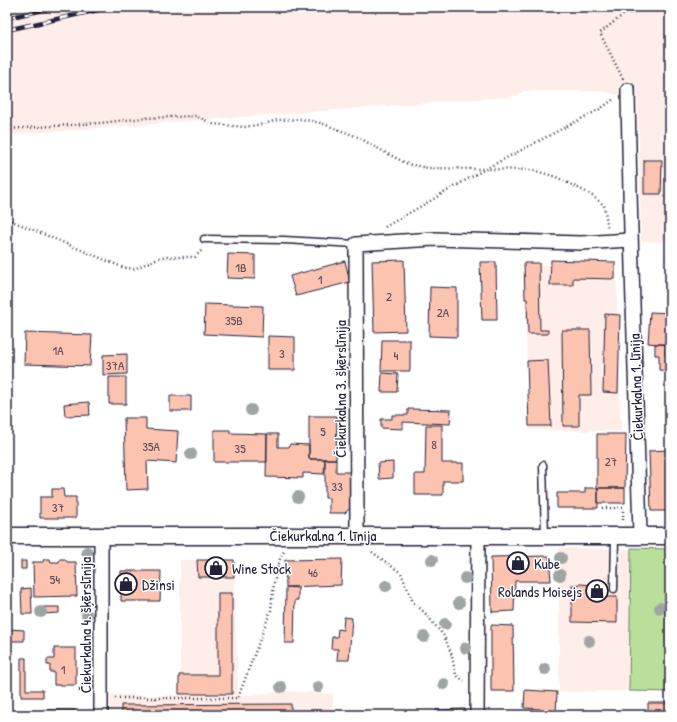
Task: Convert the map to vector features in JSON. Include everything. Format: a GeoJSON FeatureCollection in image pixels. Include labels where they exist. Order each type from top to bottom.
{"type":"FeatureCollection","features":[{"type":"Feature","properties":{"kind":"street","name":"Čiekurkalna 1. līnija"},"geometry":{"type":"LineString","coordinates":[[628,90],[630,240],[638,430],[640,535]]}},
{"type":"Feature","properties":{"kind":"street"},"geometry":{"type":"LineString","coordinates":[[356,244],[434,239],[581,243],[630,240]]}},
{"type":"Feature","properties":{"kind":"street","name":"Čiekurkalna 3. šķērslīnija"},"geometry":{"type":"LineString","coordinates":[[356,244],[357,535]]}},
{"type":"Feature","properties":{"kind":"street","name":"Čiekurkalna 1. līnija"},"geometry":{"type":"LineString","coordinates":[[7,536],[545,536],[619,530],[640,535],[670,536]]}},
{"type":"Feature","properties":{"kind":"street"},"geometry":{"type":"LineString","coordinates":[[477,715],[478,535]]}},
{"type":"Feature","properties":{"kind":"street","name":"Čiekurkalna 4. šķērslīnija"},"geometry":{"type":"LineString","coordinates":[[101,536],[101,715]]}},
{"type":"Feature","properties":{"kind":"lane"},"geometry":{"type":"LineString","coordinates":[[204,239],[284,240],[356,244]]}},
{"type":"Feature","properties":{"kind":"lane"},"geometry":{"type":"LineString","coordinates":[[543,465],[545,536]]}},
{"type":"Feature","properties":{"kind":"lane"},"geometry":{"type":"LineString","coordinates":[[614,589],[619,530]]}},
{"type":"Feature","properties":{"kind":"path"},"geometry":{"type":"LineString","coordinates":[[384,228],[487,168],[600,109],[628,90],[600,33],[624,14],[657,7]]}},
{"type":"Feature","properties":{"kind":"path"},"geometry":{"type":"LineString","coordinates":[[7,129],[100,123],[144,118],[196,116],[213,124],[244,127],[264,124],[277,120],[301,119],[358,137],[408,164],[428,168],[533,170],[556,177],[590,194],[604,205],[610,241]]}},
{"type":"Feature","properties":{"kind":"path"},"geometry":{"type":"LineString","coordinates":[[7,219],[122,267],[134,269],[161,257],[195,257],[214,239]]}},
{"type":"Feature","properties":{"kind":"path"},"geometry":{"type":"LineString","coordinates":[[602,508],[623,508],[619,530]]}},
{"type":"Feature","properties":{"kind":"path"},"geometry":{"type":"LineString","coordinates":[[114,698],[238,698],[271,610],[274,584],[280,559],[285,549]]}},
{"type":"Feature","properties":{"kind":"path"},"geometry":{"type":"LineString","coordinates":[[371,552],[401,573],[413,602],[425,613],[444,636],[452,653],[456,675],[478,690]]}},
{"type":"Feature","properties":{"kind":"shaded area"},"geometry":{"type":"Polygon","coordinates":[[[7,7],[670,7],[670,242],[641,241],[638,100],[602,91],[524,91],[517,96],[7,135],[7,7]]]}},
{"type":"Feature","properties":{"kind":"shaded area"},"geometry":{"type":"Polygon","coordinates":[[[616,263],[621,431],[529,430],[524,265],[616,263]]]}},
{"type":"Feature","properties":{"kind":"shaded area"},"geometry":{"type":"Polygon","coordinates":[[[559,548],[630,549],[629,691],[559,692],[559,548]]]}},
{"type":"Feature","properties":{"kind":"shaded area"},"geometry":{"type":"Polygon","coordinates":[[[180,560],[234,560],[238,695],[180,693],[180,560]]]}},
{"type":"Feature","properties":{"kind":"shaded area"},"geometry":{"type":"Polygon","coordinates":[[[286,691],[333,694],[332,715],[110,715],[110,695],[237,696],[286,691]]]}},
{"type":"Feature","properties":{"kind":"green space"},"geometry":{"type":"Polygon","coordinates":[[[631,548],[670,549],[670,692],[629,691],[631,548]]]}},
{"type":"Feature","properties":{"kind":"building"},"geometry":{"type":"Polygon","coordinates":[[[644,160],[662,160],[661,194],[644,194],[644,160]]]}},
{"type":"Feature","properties":{"kind":"building"},"geometry":{"type":"Polygon","coordinates":[[[228,254],[255,255],[255,279],[227,278],[228,254]]]}},
{"type":"Feature","properties":{"kind":"building"},"geometry":{"type":"Polygon","coordinates":[[[404,260],[406,331],[374,332],[372,261],[404,260]]]}},
{"type":"Feature","properties":{"kind":"building"},"geometry":{"type":"Polygon","coordinates":[[[551,260],[615,262],[615,279],[573,278],[573,285],[550,285],[551,260]]]}},
{"type":"Feature","properties":{"kind":"building"},"geometry":{"type":"Polygon","coordinates":[[[345,261],[350,282],[296,296],[290,276],[345,261]]]}},
{"type":"Feature","properties":{"kind":"building"},"geometry":{"type":"Polygon","coordinates":[[[480,262],[496,262],[497,320],[482,320],[480,262]]]}},
{"type":"Feature","properties":{"kind":"building"},"geometry":{"type":"Polygon","coordinates":[[[524,263],[539,263],[540,330],[548,330],[548,334],[528,334],[524,263]]]}},
{"type":"Feature","properties":{"kind":"building"},"geometry":{"type":"Polygon","coordinates":[[[430,287],[457,288],[457,337],[429,336],[430,287]]]}},
{"type":"Feature","properties":{"kind":"building"},"geometry":{"type":"Polygon","coordinates":[[[205,304],[263,306],[262,337],[204,334],[205,304]]]}},
{"type":"Feature","properties":{"kind":"building"},"geometry":{"type":"Polygon","coordinates":[[[650,312],[670,313],[669,345],[648,343],[650,312]]]}},
{"type":"Feature","properties":{"kind":"building"},"geometry":{"type":"Polygon","coordinates":[[[605,314],[620,315],[618,393],[603,392],[605,314]]]}},
{"type":"Feature","properties":{"kind":"building"},"geometry":{"type":"Polygon","coordinates":[[[562,330],[590,330],[591,395],[579,395],[579,426],[563,426],[562,330]]]}},
{"type":"Feature","properties":{"kind":"building"},"geometry":{"type":"Polygon","coordinates":[[[25,333],[92,335],[90,366],[24,364],[25,333]]]}},
{"type":"Feature","properties":{"kind":"building"},"geometry":{"type":"Polygon","coordinates":[[[268,336],[295,337],[295,370],[268,370],[268,336]]]}},
{"type":"Feature","properties":{"kind":"building"},"geometry":{"type":"Polygon","coordinates":[[[382,340],[410,340],[410,371],[381,371],[382,340]]]}},
{"type":"Feature","properties":{"kind":"building"},"geometry":{"type":"Polygon","coordinates":[[[655,344],[666,344],[665,355],[669,355],[669,371],[659,370],[659,355],[655,355],[655,344]]]}},
{"type":"Feature","properties":{"kind":"building"},"geometry":{"type":"Polygon","coordinates":[[[127,354],[127,374],[103,375],[103,355],[127,354]]]}},
{"type":"Feature","properties":{"kind":"building"},"geometry":{"type":"Polygon","coordinates":[[[548,360],[551,426],[529,426],[527,361],[548,360]]]}},
{"type":"Feature","properties":{"kind":"building"},"geometry":{"type":"Polygon","coordinates":[[[382,373],[398,374],[397,392],[381,392],[382,373]]]}},
{"type":"Feature","properties":{"kind":"building"},"geometry":{"type":"Polygon","coordinates":[[[109,377],[126,377],[126,404],[109,404],[109,377]]]}},
{"type":"Feature","properties":{"kind":"building"},"geometry":{"type":"Polygon","coordinates":[[[170,396],[191,396],[191,411],[170,411],[170,396]]]}},
{"type":"Feature","properties":{"kind":"building"},"geometry":{"type":"Polygon","coordinates":[[[89,402],[90,415],[65,416],[64,404],[89,402]]]}},
{"type":"Feature","properties":{"kind":"building"},"geometry":{"type":"Polygon","coordinates":[[[408,409],[451,410],[450,424],[403,422],[403,429],[381,428],[381,419],[392,419],[392,415],[408,415],[408,409]]]}},
{"type":"Feature","properties":{"kind":"building"},"geometry":{"type":"Polygon","coordinates":[[[309,416],[337,416],[336,459],[309,459],[309,416]]]}},
{"type":"Feature","properties":{"kind":"building"},"geometry":{"type":"Polygon","coordinates":[[[124,418],[146,418],[146,429],[178,431],[176,463],[147,461],[148,489],[126,490],[124,418]]]}},
{"type":"Feature","properties":{"kind":"building"},"geometry":{"type":"Polygon","coordinates":[[[426,425],[442,425],[442,463],[463,463],[463,481],[443,481],[443,495],[415,495],[415,474],[425,474],[426,425]]]}},
{"type":"Feature","properties":{"kind":"building"},"geometry":{"type":"Polygon","coordinates":[[[214,430],[230,430],[230,433],[267,434],[267,462],[214,462],[214,430]]]}},
{"type":"Feature","properties":{"kind":"building"},"geometry":{"type":"Polygon","coordinates":[[[267,434],[278,434],[278,447],[289,447],[290,444],[309,445],[309,459],[325,459],[324,474],[303,473],[303,478],[266,477],[267,434]]]}},
{"type":"Feature","properties":{"kind":"building"},"geometry":{"type":"Polygon","coordinates":[[[597,434],[626,434],[625,488],[597,488],[597,434]]]}},
{"type":"Feature","properties":{"kind":"building"},"geometry":{"type":"Polygon","coordinates":[[[670,450],[670,511],[651,511],[649,451],[670,450]]]}},
{"type":"Feature","properties":{"kind":"building"},"geometry":{"type":"Polygon","coordinates":[[[325,459],[336,459],[336,472],[350,472],[350,508],[345,513],[329,513],[329,498],[325,498],[325,459]]]}},
{"type":"Feature","properties":{"kind":"building"},"geometry":{"type":"Polygon","coordinates":[[[393,462],[393,478],[379,479],[378,463],[393,462]]]}},
{"type":"Feature","properties":{"kind":"building"},"geometry":{"type":"Polygon","coordinates":[[[585,488],[598,488],[598,508],[557,508],[557,493],[585,493],[585,488]]]}},
{"type":"Feature","properties":{"kind":"building"},"geometry":{"type":"Polygon","coordinates":[[[598,488],[625,488],[625,503],[598,503],[598,488]]]}},
{"type":"Feature","properties":{"kind":"building"},"geometry":{"type":"Polygon","coordinates":[[[52,489],[63,489],[64,497],[76,497],[76,518],[40,518],[40,497],[52,497],[52,489]]]}},
{"type":"Feature","properties":{"kind":"building"},"geometry":{"type":"Polygon","coordinates":[[[549,556],[551,581],[515,581],[514,611],[492,612],[491,557],[549,556]]]}},
{"type":"Feature","properties":{"kind":"building"},"geometry":{"type":"Polygon","coordinates":[[[44,559],[50,559],[51,562],[59,562],[60,559],[65,559],[67,562],[76,562],[77,596],[34,597],[33,562],[43,562],[44,559]]]}},
{"type":"Feature","properties":{"kind":"building"},"geometry":{"type":"Polygon","coordinates":[[[342,559],[341,585],[286,587],[285,560],[342,559]]]}},
{"type":"Feature","properties":{"kind":"building","name":"Wine Stock"},"geometry":{"type":"Polygon","coordinates":[[[197,560],[234,560],[234,577],[198,577],[197,560]]]}},
{"type":"Feature","properties":{"kind":"building"},"geometry":{"type":"Polygon","coordinates":[[[21,561],[26,561],[26,569],[21,569],[21,561]]]}},
{"type":"Feature","properties":{"kind":"building"},"geometry":{"type":"Polygon","coordinates":[[[121,571],[161,571],[160,601],[121,601],[121,571]]]}},
{"type":"Feature","properties":{"kind":"building"},"geometry":{"type":"Polygon","coordinates":[[[581,584],[602,586],[607,593],[607,597],[617,597],[617,623],[572,622],[572,585],[581,584]]]}},
{"type":"Feature","properties":{"kind":"building"},"geometry":{"type":"Polygon","coordinates":[[[286,587],[298,588],[298,600],[295,600],[294,643],[285,643],[286,587]]]}},
{"type":"Feature","properties":{"kind":"building"},"geometry":{"type":"Polygon","coordinates":[[[31,588],[32,614],[22,614],[21,589],[31,588]]]}},
{"type":"Feature","properties":{"kind":"building"},"geometry":{"type":"Polygon","coordinates":[[[218,593],[232,593],[232,694],[179,694],[179,675],[218,675],[218,593]]]}},
{"type":"Feature","properties":{"kind":"building"},"geometry":{"type":"Polygon","coordinates":[[[43,607],[59,607],[59,613],[43,614],[43,607]]]}},
{"type":"Feature","properties":{"kind":"building"},"geometry":{"type":"Polygon","coordinates":[[[344,617],[352,618],[349,660],[337,660],[338,649],[331,649],[332,637],[337,637],[338,629],[343,630],[344,617]]]}},
{"type":"Feature","properties":{"kind":"building"},"geometry":{"type":"Polygon","coordinates":[[[7,624],[9,624],[9,629],[24,630],[24,641],[10,641],[10,689],[7,689],[7,624]]]}},
{"type":"Feature","properties":{"kind":"building"},"geometry":{"type":"Polygon","coordinates":[[[491,625],[513,626],[514,691],[491,691],[491,625]]]}},
{"type":"Feature","properties":{"kind":"building"},"geometry":{"type":"Polygon","coordinates":[[[54,648],[76,648],[76,685],[54,685],[54,672],[50,672],[50,665],[47,665],[47,659],[54,659],[54,648]]]}},
{"type":"Feature","properties":{"kind":"building"},"geometry":{"type":"Polygon","coordinates":[[[21,658],[26,658],[26,690],[43,690],[43,697],[21,697],[21,658]]]}},
{"type":"Feature","properties":{"kind":"building"},"geometry":{"type":"Polygon","coordinates":[[[525,690],[557,692],[556,715],[540,715],[540,709],[524,708],[525,690]]]}},
{"type":"Feature","properties":{"kind":"building"},"geometry":{"type":"Polygon","coordinates":[[[648,703],[670,703],[670,715],[648,715],[648,703]]]}},
{"type":"Feature","properties":{"kind":"building"},"geometry":{"type":"Polygon","coordinates":[[[291,704],[291,715],[121,715],[121,705],[291,704]]]}},
{"type":"Feature","properties":{"kind":"building"},"geometry":{"type":"Polygon","coordinates":[[[465,709],[465,715],[436,715],[436,710],[465,709]]]}},
{"type":"Feature","properties":{"kind":"building"},"geometry":{"type":"Polygon","coordinates":[[[42,710],[75,710],[75,715],[42,715],[42,710]]]}},
{"type":"Feature","properties":{"kind":"railway"},"geometry":{"type":"LineString","coordinates":[[7,18],[57,7]]}},
{"type":"Feature","properties":{"kind":"railway"},"geometry":{"type":"LineString","coordinates":[[7,30],[112,7]]}},
{"type":"Feature","properties":{"kind":"place","name":"Kube"},"geometry":{"type":"Point","coordinates":[518,563]}},
{"type":"Feature","properties":{"kind":"place","name":"Wine Stock"},"geometry":{"type":"Point","coordinates":[216,568]}},
{"type":"Feature","properties":{"kind":"place","name":"Džinsi"},"geometry":{"type":"Point","coordinates":[126,584]}},
{"type":"Feature","properties":{"kind":"place","name":"Rolands Moisejs"},"geometry":{"type":"Point","coordinates":[597,591]}}]}
